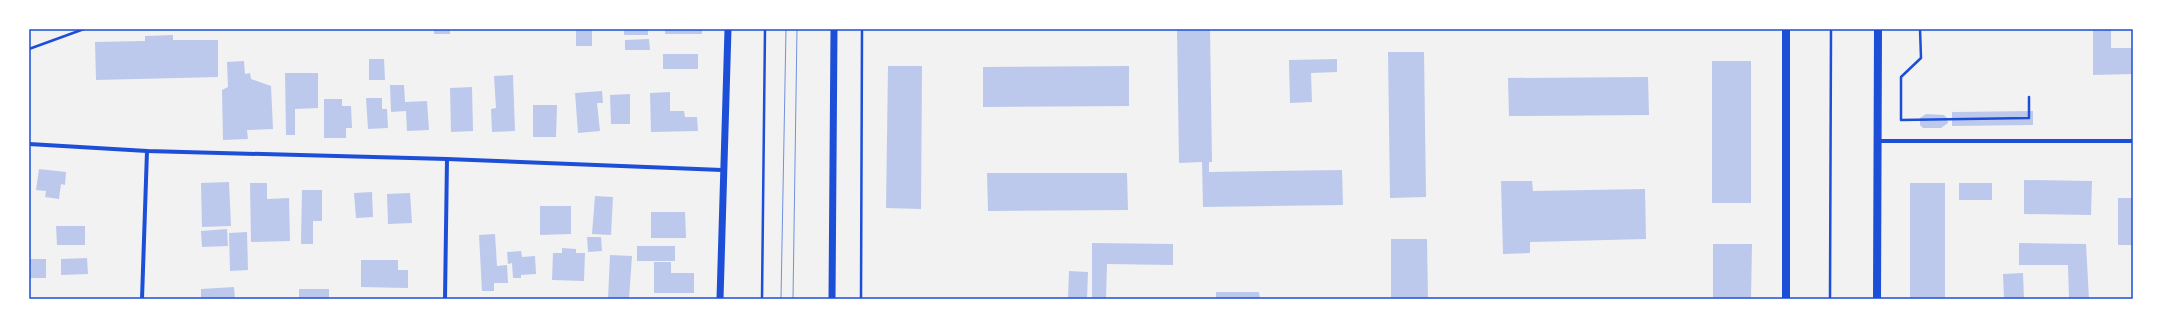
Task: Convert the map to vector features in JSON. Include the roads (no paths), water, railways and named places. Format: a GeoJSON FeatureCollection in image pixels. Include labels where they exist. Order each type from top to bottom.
{"type":"FeatureCollection","features":[{"type":"Feature","properties":{"kind":"main road"},"geometry":{"type":"LineString","coordinates":[[1786,29],[1786,299]]}},
{"type":"Feature","properties":{"kind":"main road"},"geometry":{"type":"LineString","coordinates":[[1877,299],[1878,29]]}},
{"type":"Feature","properties":{"kind":"street"},"geometry":{"type":"LineString","coordinates":[[720,299],[722,170],[728,29]]}},
{"type":"Feature","properties":{"kind":"street"},"geometry":{"type":"LineString","coordinates":[[832,299],[834,29]]}},
{"type":"Feature","properties":{"kind":"street"},"geometry":{"type":"LineString","coordinates":[[1878,141],[2133,141]]}},
{"type":"Feature","properties":{"kind":"street"},"geometry":{"type":"LineString","coordinates":[[29,144],[147,150],[447,159],[722,170]]}},
{"type":"Feature","properties":{"kind":"street"},"geometry":{"type":"LineString","coordinates":[[142,299],[147,150]]}},
{"type":"Feature","properties":{"kind":"street"},"geometry":{"type":"LineString","coordinates":[[444,299],[447,159]]}},
{"type":"Feature","properties":{"kind":"tram line"},"geometry":{"type":"LineString","coordinates":[[781,299],[786,29]]}},
{"type":"Feature","properties":{"kind":"tram line"},"geometry":{"type":"LineString","coordinates":[[793,299],[797,29]]}}]}
